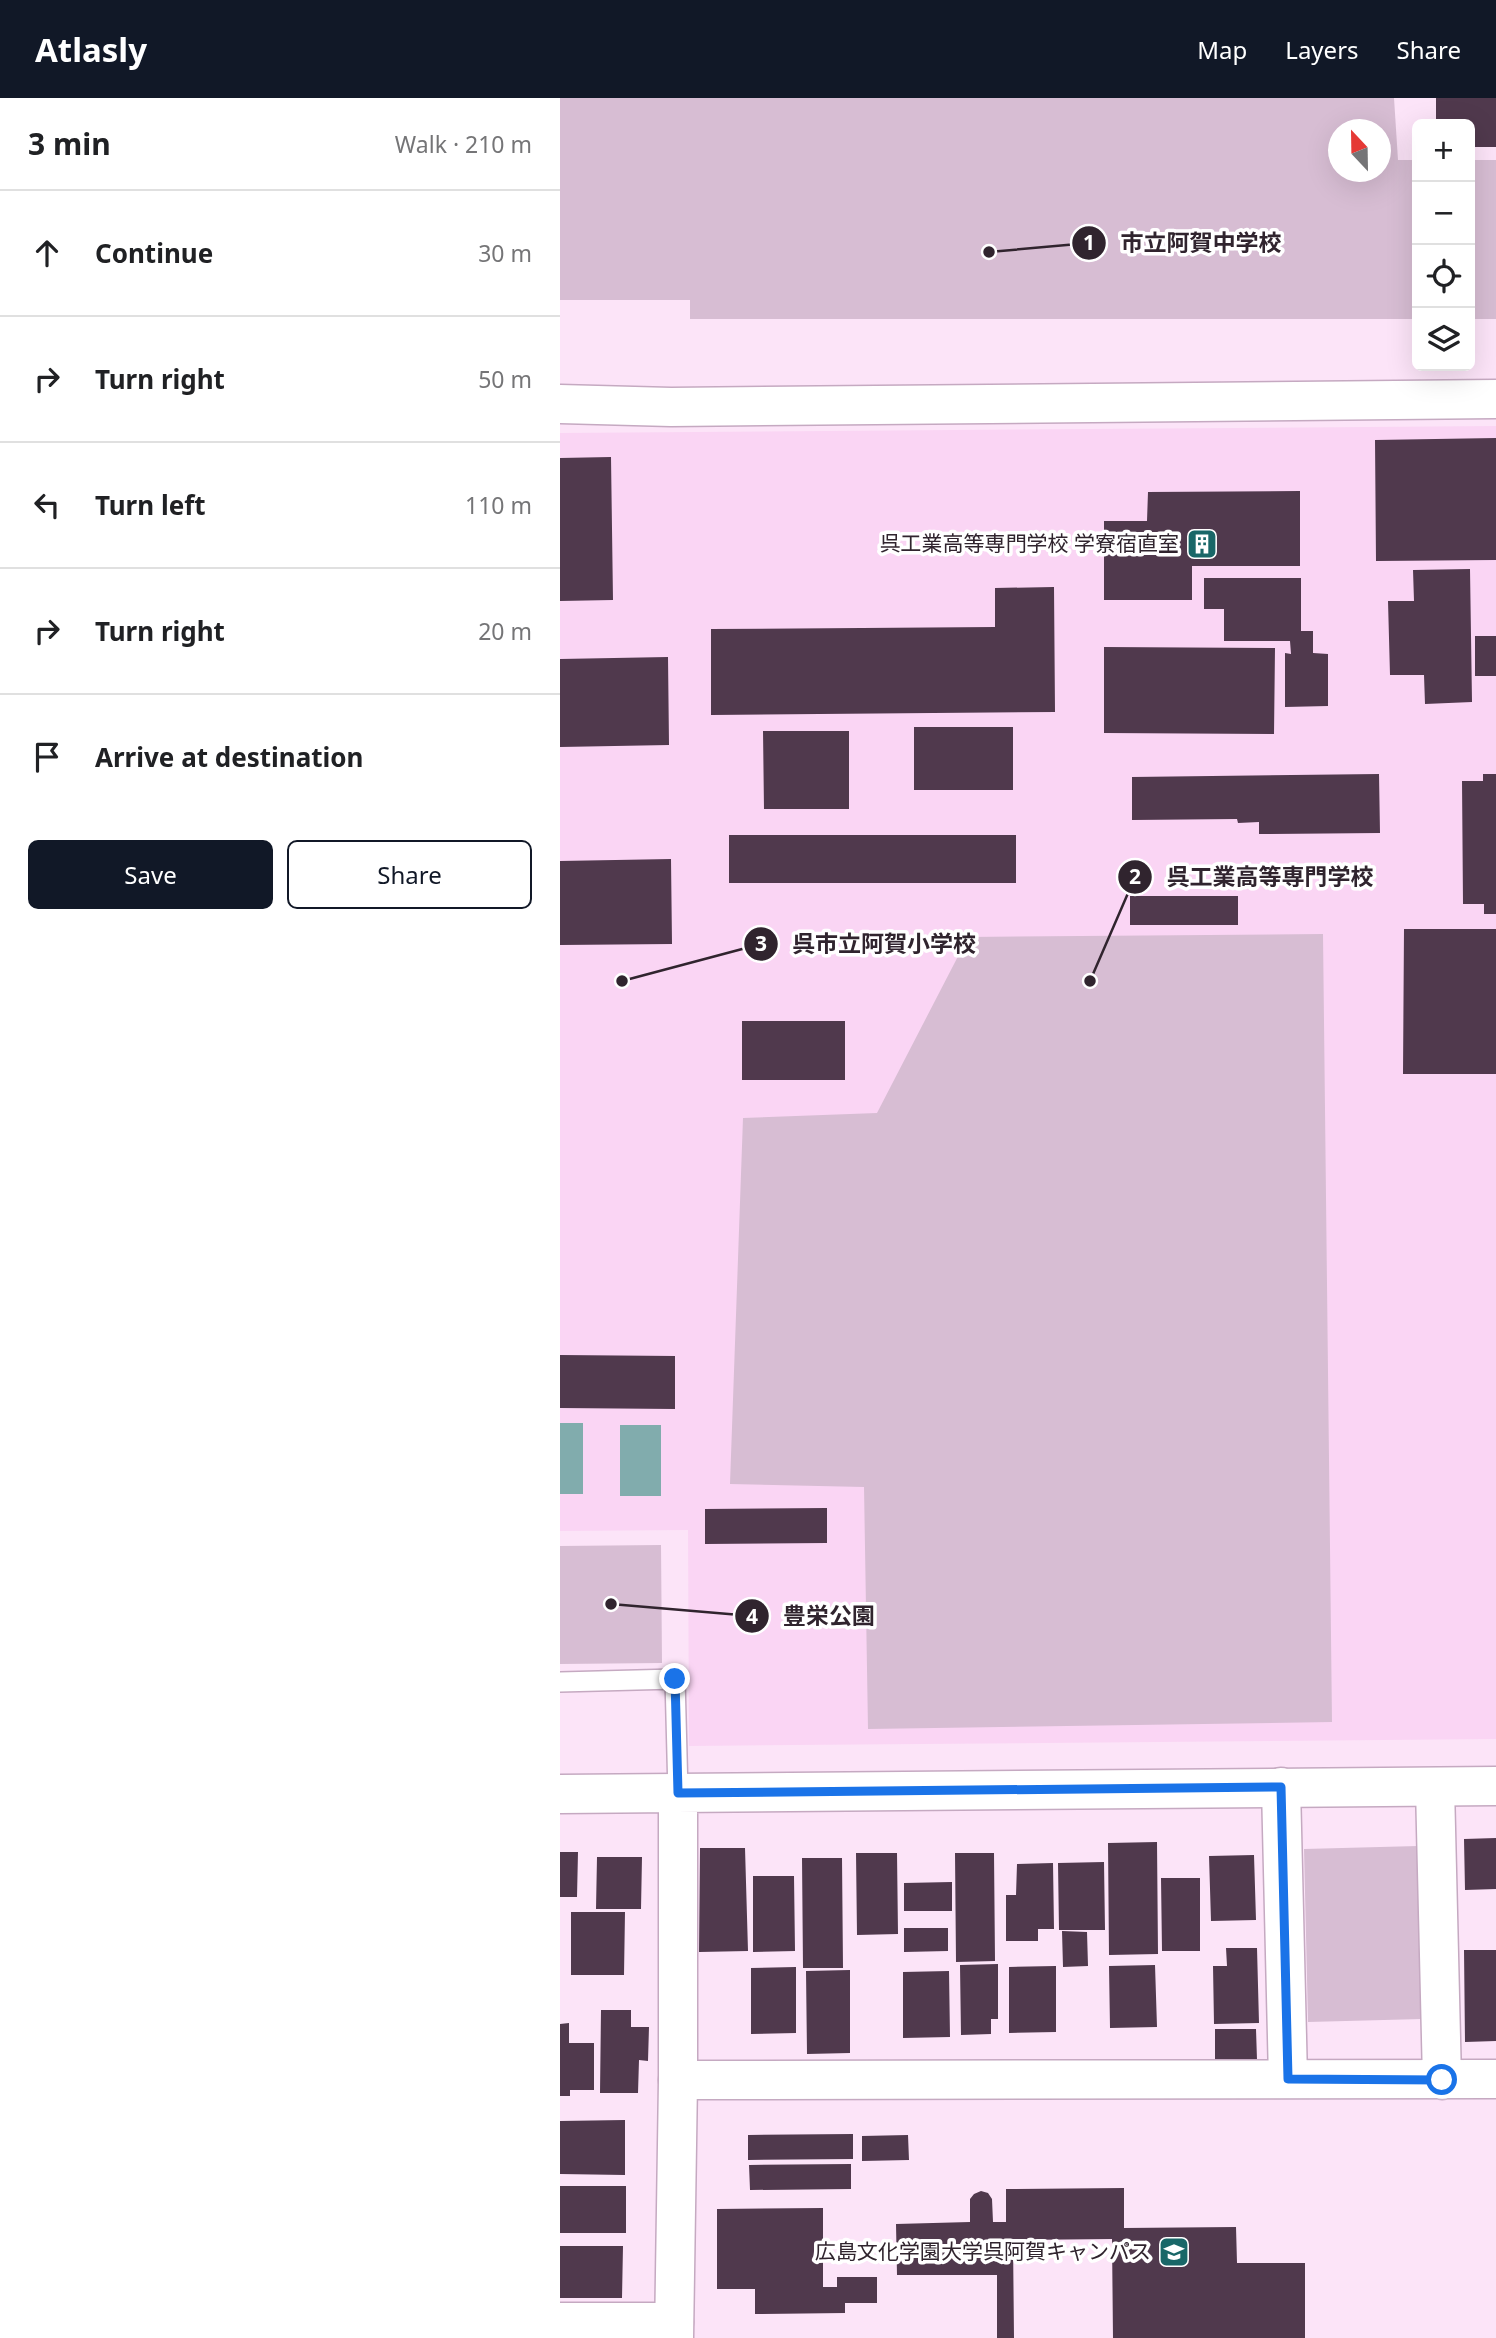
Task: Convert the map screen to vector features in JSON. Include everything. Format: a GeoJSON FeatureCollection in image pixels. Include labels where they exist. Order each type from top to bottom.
{"type":"FeatureCollection","features":[{"type":"Feature","properties":{"kind":"street"},"geometry":{"type":"LineString","coordinates":[[560,404],[671,407],[1496,399]]}},
{"type":"Feature","properties":{"kind":"street"},"geometry":{"type":"LineString","coordinates":[[560,1794],[1496,1786]]}},
{"type":"Feature","properties":{"kind":"street"},"geometry":{"type":"LineString","coordinates":[[1281,1787],[1288,2079]]}},
{"type":"Feature","properties":{"kind":"street"},"geometry":{"type":"LineString","coordinates":[[1436,1787],[1442,2080]]}},
{"type":"Feature","properties":{"kind":"street"},"geometry":{"type":"LineString","coordinates":[[560,2322],[674,2330],[678,2080],[678,1793]]}},
{"type":"Feature","properties":{"kind":"street"},"geometry":{"type":"LineString","coordinates":[[678,2080],[1496,2079]]}},
{"type":"Feature","properties":{"kind":"lane"},"geometry":{"type":"LineString","coordinates":[[560,1682],[675,1679],[678,1793]]}},
{"type":"Feature","properties":{"kind":"shaded area"},"geometry":{"type":"Polygon","coordinates":[[[560,98],[1394,98],[1398,160],[1412,160],[1412,319],[690,319],[690,300],[560,300],[560,98]]]}},
{"type":"Feature","properties":{"kind":"shaded area"},"geometry":{"type":"Polygon","coordinates":[[[1475,160],[1496,160],[1496,319],[1475,319],[1475,160]]]}},
{"type":"Feature","properties":{"kind":"shaded area"},"geometry":{"type":"Polygon","coordinates":[[[1496,426],[1496,1739],[689,1746],[688,1530],[560,1531],[560,433],[1496,426]]]}},
{"type":"Feature","properties":{"kind":"shaded area"},"geometry":{"type":"Polygon","coordinates":[[[1323,934],[1332,1722],[868,1729],[864,1487],[730,1484],[743,1118],[877,1113],[968,937],[1323,934]]]}},
{"type":"Feature","properties":{"kind":"shaded area"},"geometry":{"type":"Polygon","coordinates":[[[560,1423],[583,1423],[583,1494],[560,1494],[560,1423]]]}},
{"type":"Feature","properties":{"kind":"shaded area"},"geometry":{"type":"Polygon","coordinates":[[[620,1425],[661,1425],[661,1496],[620,1496],[620,1425]]]}},
{"type":"Feature","properties":{"kind":"shaded area"},"geometry":{"type":"Polygon","coordinates":[[[661,1545],[662,1663],[560,1664],[560,1546],[661,1545]]]}},
{"type":"Feature","properties":{"kind":"shaded area"},"geometry":{"type":"Polygon","coordinates":[[[1418,1846],[1422,2019],[1308,2022],[1304,1849],[1418,1846]]]}},
{"type":"Feature","properties":{"kind":"building"},"geometry":{"type":"Polygon","coordinates":[[[1436,98],[1496,98],[1496,147],[1475,147],[1475,119],[1436,119],[1436,98]]]}},
{"type":"Feature","properties":{"kind":"building"},"geometry":{"type":"Polygon","coordinates":[[[1496,438],[1496,560],[1376,561],[1375,440],[1496,438]]]}},
{"type":"Feature","properties":{"kind":"building"},"geometry":{"type":"Polygon","coordinates":[[[611,457],[613,600],[560,601],[560,458],[611,457]]]}},
{"type":"Feature","properties":{"kind":"building","name":"呉工業高等専門学校 学寮宿直室"},"geometry":{"type":"Polygon","coordinates":[[[1300,491],[1300,566],[1192,566],[1192,600],[1104,600],[1104,521],[1147,521],[1148,492],[1300,491]]]}},
{"type":"Feature","properties":{"kind":"building"},"geometry":{"type":"Polygon","coordinates":[[[1470,569],[1472,702],[1425,704],[1424,675],[1390,675],[1388,601],[1414,601],[1413,570],[1470,569]]]}},
{"type":"Feature","properties":{"kind":"building"},"geometry":{"type":"Polygon","coordinates":[[[1204,578],[1301,578],[1301,631],[1313,631],[1313,653],[1328,654],[1328,706],[1285,707],[1285,653],[1291,654],[1290,641],[1224,641],[1224,609],[1204,609],[1204,578]]]}},
{"type":"Feature","properties":{"kind":"building"},"geometry":{"type":"Polygon","coordinates":[[[1054,587],[1055,712],[711,715],[711,629],[995,627],[995,588],[1054,587]]]}},
{"type":"Feature","properties":{"kind":"building"},"geometry":{"type":"Polygon","coordinates":[[[1475,636],[1496,636],[1496,676],[1475,676],[1475,636]]]}},
{"type":"Feature","properties":{"kind":"building"},"geometry":{"type":"Polygon","coordinates":[[[1104,647],[1275,648],[1274,734],[1104,733],[1104,647]]]}},
{"type":"Feature","properties":{"kind":"building"},"geometry":{"type":"Polygon","coordinates":[[[668,657],[669,745],[560,747],[560,659],[668,657]]]}},
{"type":"Feature","properties":{"kind":"building"},"geometry":{"type":"Polygon","coordinates":[[[914,727],[1013,727],[1013,790],[914,790],[914,727]]]}},
{"type":"Feature","properties":{"kind":"building"},"geometry":{"type":"Polygon","coordinates":[[[763,731],[849,731],[849,809],[764,809],[763,731]]]}},
{"type":"Feature","properties":{"kind":"building"},"geometry":{"type":"Polygon","coordinates":[[[1379,774],[1380,833],[1259,834],[1259,822],[1238,823],[1237,819],[1132,820],[1132,777],[1379,774]]]}},
{"type":"Feature","properties":{"kind":"building"},"geometry":{"type":"Polygon","coordinates":[[[1483,774],[1496,774],[1496,914],[1484,914],[1484,904],[1463,904],[1462,781],[1483,781],[1483,774]]]}},
{"type":"Feature","properties":{"kind":"building"},"geometry":{"type":"Polygon","coordinates":[[[729,835],[1016,835],[1016,883],[729,883],[729,835]]]}},
{"type":"Feature","properties":{"kind":"building"},"geometry":{"type":"Polygon","coordinates":[[[671,859],[672,944],[560,945],[560,861],[671,859]]]}},
{"type":"Feature","properties":{"kind":"building"},"geometry":{"type":"Polygon","coordinates":[[[1130,896],[1238,896],[1238,925],[1130,925],[1130,896]]]}},
{"type":"Feature","properties":{"kind":"building"},"geometry":{"type":"Polygon","coordinates":[[[1404,929],[1496,929],[1496,1074],[1403,1074],[1404,929]]]}},
{"type":"Feature","properties":{"kind":"building"},"geometry":{"type":"Polygon","coordinates":[[[742,1021],[845,1021],[845,1080],[742,1080],[742,1021]]]}},
{"type":"Feature","properties":{"kind":"building"},"geometry":{"type":"Polygon","coordinates":[[[560,1355],[675,1356],[675,1409],[560,1408],[560,1355]]]}},
{"type":"Feature","properties":{"kind":"building"},"geometry":{"type":"Polygon","coordinates":[[[827,1508],[827,1543],[705,1544],[705,1509],[827,1508]]]}},
{"type":"Feature","properties":{"kind":"building"},"geometry":{"type":"Polygon","coordinates":[[[1496,1838],[1496,1889],[1465,1890],[1464,1839],[1496,1838]]]}},
{"type":"Feature","properties":{"kind":"building"},"geometry":{"type":"Polygon","coordinates":[[[1157,1842],[1158,1954],[1109,1955],[1108,1843],[1157,1842]]]}},
{"type":"Feature","properties":{"kind":"building"},"geometry":{"type":"Polygon","coordinates":[[[700,1848],[745,1848],[748,1951],[699,1952],[700,1848]]]}},
{"type":"Feature","properties":{"kind":"building"},"geometry":{"type":"Polygon","coordinates":[[[560,1852],[578,1852],[577,1897],[560,1897],[560,1852]]]}},
{"type":"Feature","properties":{"kind":"building"},"geometry":{"type":"Polygon","coordinates":[[[856,1853],[897,1853],[898,1934],[857,1935],[856,1853]]]}},
{"type":"Feature","properties":{"kind":"building"},"geometry":{"type":"Polygon","coordinates":[[[955,1853],[994,1853],[995,1961],[956,1962],[955,1853]]]}},
{"type":"Feature","properties":{"kind":"building"},"geometry":{"type":"Polygon","coordinates":[[[1254,1855],[1256,1920],[1211,1921],[1209,1856],[1254,1855]]]}},
{"type":"Feature","properties":{"kind":"building"},"geometry":{"type":"Polygon","coordinates":[[[597,1857],[642,1857],[641,1909],[596,1909],[597,1857]]]}},
{"type":"Feature","properties":{"kind":"building"},"geometry":{"type":"Polygon","coordinates":[[[802,1858],[842,1858],[843,1968],[803,1968],[802,1858]]]}},
{"type":"Feature","properties":{"kind":"building"},"geometry":{"type":"Polygon","coordinates":[[[1104,1862],[1105,1930],[1059,1930],[1058,1863],[1104,1862]]]}},
{"type":"Feature","properties":{"kind":"building"},"geometry":{"type":"Polygon","coordinates":[[[1053,1863],[1054,1929],[1038,1929],[1038,1941],[1006,1941],[1006,1895],[1016,1895],[1017,1864],[1053,1863]]]}},
{"type":"Feature","properties":{"kind":"building"},"geometry":{"type":"Polygon","coordinates":[[[753,1876],[794,1876],[795,1951],[753,1952],[753,1876]]]}},
{"type":"Feature","properties":{"kind":"building"},"geometry":{"type":"Polygon","coordinates":[[[1161,1878],[1200,1878],[1200,1951],[1162,1951],[1161,1878]]]}},
{"type":"Feature","properties":{"kind":"building"},"geometry":{"type":"Polygon","coordinates":[[[952,1882],[952,1911],[904,1911],[904,1883],[952,1882]]]}},
{"type":"Feature","properties":{"kind":"building"},"geometry":{"type":"Polygon","coordinates":[[[571,1912],[625,1912],[624,1975],[571,1975],[571,1912]]]}},
{"type":"Feature","properties":{"kind":"building"},"geometry":{"type":"Polygon","coordinates":[[[904,1928],[948,1928],[948,1951],[904,1952],[904,1928]]]}},
{"type":"Feature","properties":{"kind":"building"},"geometry":{"type":"Polygon","coordinates":[[[1062,1931],[1087,1932],[1088,1966],[1063,1967],[1062,1931]]]}},
{"type":"Feature","properties":{"kind":"building"},"geometry":{"type":"Polygon","coordinates":[[[1226,1948],[1257,1948],[1259,2023],[1214,2024],[1213,1966],[1227,1966],[1226,1948]]]}},
{"type":"Feature","properties":{"kind":"building"},"geometry":{"type":"Polygon","coordinates":[[[1464,1950],[1496,1950],[1496,2041],[1465,2042],[1464,1950]]]}},
{"type":"Feature","properties":{"kind":"building"},"geometry":{"type":"Polygon","coordinates":[[[998,1964],[998,2019],[991,2019],[991,2034],[961,2035],[960,1965],[998,1964]]]}},
{"type":"Feature","properties":{"kind":"building"},"geometry":{"type":"Polygon","coordinates":[[[1155,1965],[1157,2027],[1110,2028],[1109,1966],[1155,1965]]]}},
{"type":"Feature","properties":{"kind":"building"},"geometry":{"type":"Polygon","coordinates":[[[1056,1966],[1056,2032],[1009,2033],[1009,1967],[1056,1966]]]}},
{"type":"Feature","properties":{"kind":"building"},"geometry":{"type":"Polygon","coordinates":[[[796,1967],[796,2033],[751,2034],[751,1968],[796,1967]]]}},
{"type":"Feature","properties":{"kind":"building"},"geometry":{"type":"Polygon","coordinates":[[[850,1970],[850,2053],[807,2054],[806,1971],[850,1970]]]}},
{"type":"Feature","properties":{"kind":"building"},"geometry":{"type":"Polygon","coordinates":[[[949,1971],[950,2037],[903,2038],[903,1972],[949,1971]]]}},
{"type":"Feature","properties":{"kind":"building"},"geometry":{"type":"Polygon","coordinates":[[[601,2010],[631,2010],[631,2027],[649,2027],[648,2061],[639,2060],[638,2093],[600,2093],[601,2010]]]}},
{"type":"Feature","properties":{"kind":"building"},"geometry":{"type":"Polygon","coordinates":[[[569,2023],[569,2043],[594,2043],[594,2090],[570,2090],[570,2096],[560,2096],[560,2024],[569,2023]]]}},
{"type":"Feature","properties":{"kind":"building"},"geometry":{"type":"Polygon","coordinates":[[[1215,2029],[1256,2029],[1257,2060],[1215,2060],[1215,2029]]]}},
{"type":"Feature","properties":{"kind":"building"},"geometry":{"type":"Polygon","coordinates":[[[625,2120],[625,2175],[560,2174],[560,2121],[625,2120]]]}},
{"type":"Feature","properties":{"kind":"building"},"geometry":{"type":"Polygon","coordinates":[[[853,2134],[853,2159],[748,2160],[748,2135],[853,2134]]]}},
{"type":"Feature","properties":{"kind":"building"},"geometry":{"type":"Polygon","coordinates":[[[908,2135],[909,2160],[862,2161],[862,2136],[908,2135]]]}},
{"type":"Feature","properties":{"kind":"building"},"geometry":{"type":"Polygon","coordinates":[[[851,2164],[851,2189],[750,2190],[749,2165],[851,2164]]]}},
{"type":"Feature","properties":{"kind":"building"},"geometry":{"type":"Polygon","coordinates":[[[560,2186],[626,2186],[626,2233],[560,2233],[560,2186]]]}},
{"type":"Feature","properties":{"kind":"building","name":"広島文化学園大学呉阿賀キャンパス"},"geometry":{"type":"Polygon","coordinates":[[[1124,2188],[1124,2228],[1236,2227],[1237,2263],[1305,2263],[1305,2338],[1113,2338],[1112,2239],[1013,2240],[1014,2338],[997,2338],[997,2275],[897,2275],[896,2224],[970,2222],[970,2199],[981,2191],[988,2193],[992,2199],[993,2222],[1006,2222],[1006,2189],[1124,2188]]]}},
{"type":"Feature","properties":{"kind":"building"},"geometry":{"type":"Polygon","coordinates":[[[823,2208],[823,2287],[837,2287],[837,2277],[877,2277],[877,2303],[845,2303],[845,2313],[755,2314],[755,2289],[717,2289],[717,2209],[823,2208]]]}},
{"type":"Feature","properties":{"kind":"building"},"geometry":{"type":"Polygon","coordinates":[[[560,2246],[623,2246],[622,2298],[560,2298],[560,2246]]]}},
{"type":"Feature","properties":{"kind":"place","name":"市立阿賀中学校"},"geometry":{"type":"Point","coordinates":[989,252]}},
{"type":"Feature","properties":{"kind":"place","name":"呉工業高等専門学校 学寮宿直室"},"geometry":{"type":"Point","coordinates":[1202,544]}},
{"type":"Feature","properties":{"kind":"place","name":"呉市立阿賀小学校"},"geometry":{"type":"Point","coordinates":[622,981]}},
{"type":"Feature","properties":{"kind":"place","name":"呉工業高等専門学校"},"geometry":{"type":"Point","coordinates":[1090,981]}},
{"type":"Feature","properties":{"kind":"place","name":"豊栄公園"},"geometry":{"type":"Point","coordinates":[611,1604]}},
{"type":"Feature","properties":{"kind":"place","name":"広島文化学園大学呉阿賀キャンパス"},"geometry":{"type":"Point","coordinates":[1174,2252]}},
{"type":"Feature","properties":{"kind":"route"},"geometry":{"type":"LineString","coordinates":[[675,1679],[678,1793],[1281,1787],[1288,2079],[1442,2080]]}}]}
